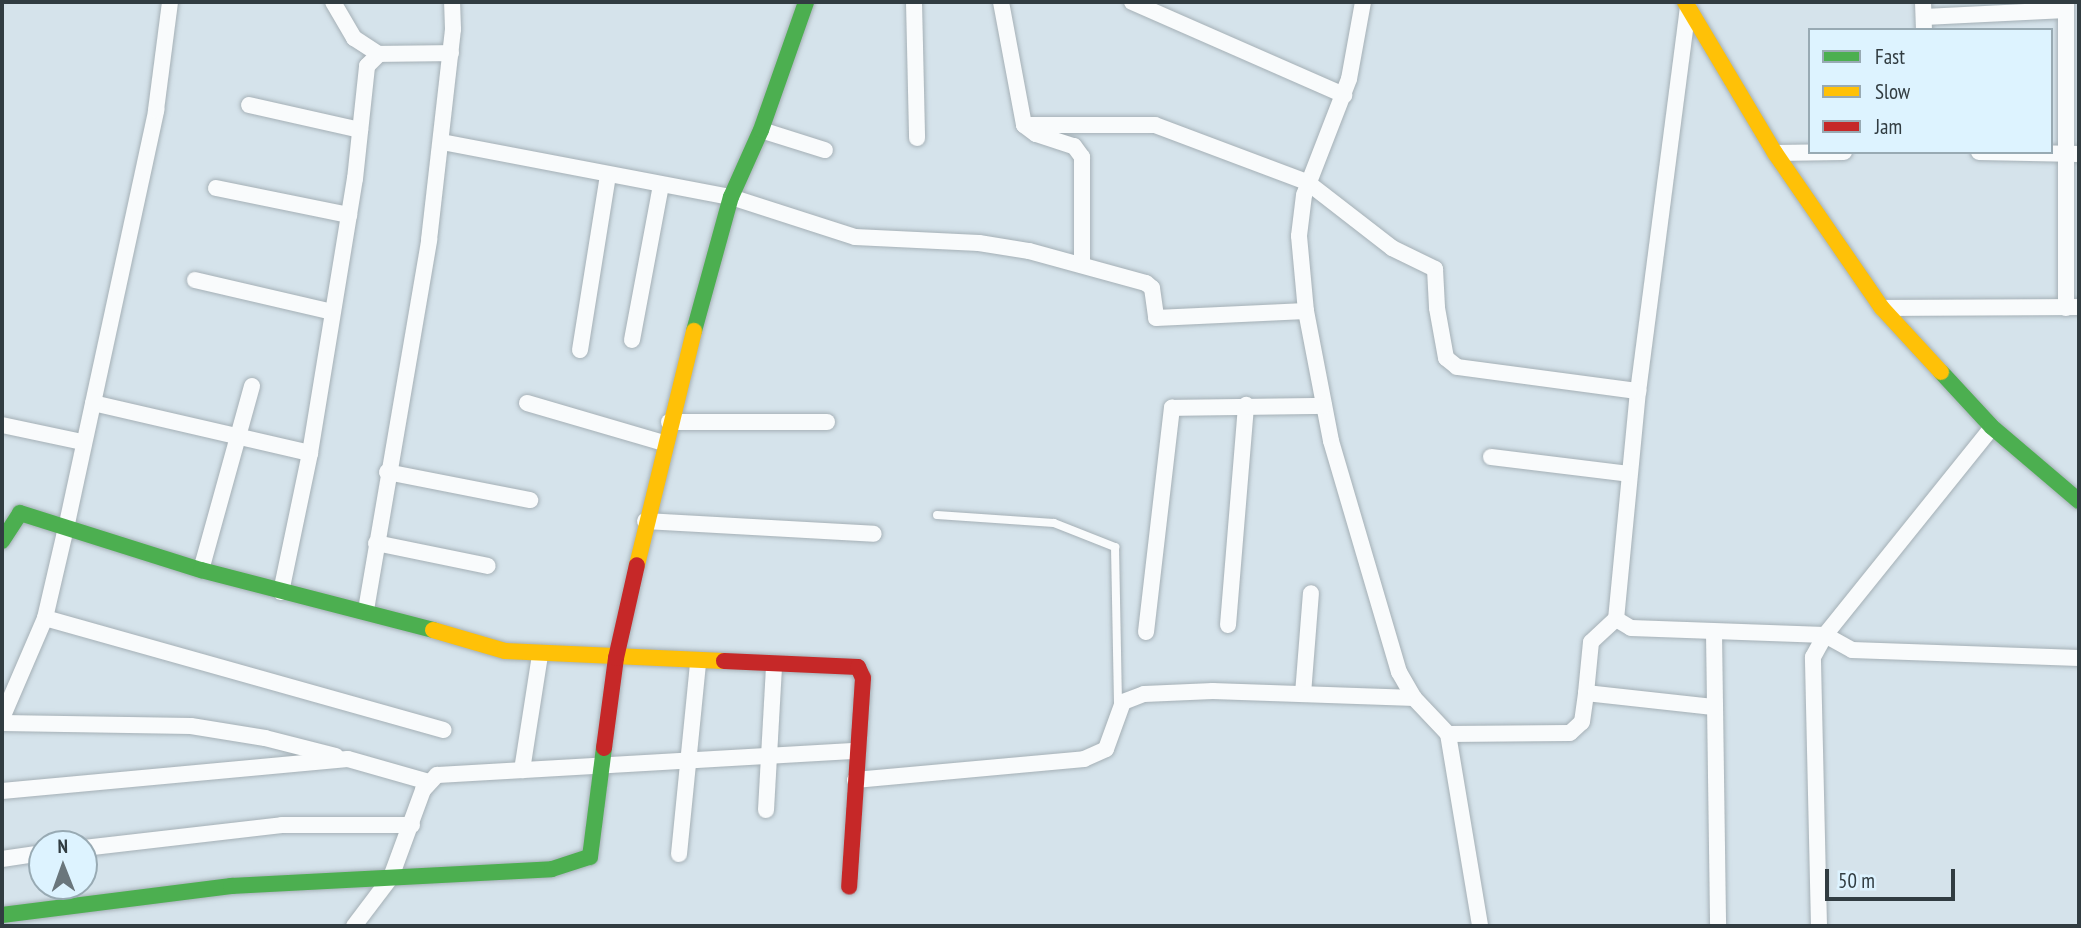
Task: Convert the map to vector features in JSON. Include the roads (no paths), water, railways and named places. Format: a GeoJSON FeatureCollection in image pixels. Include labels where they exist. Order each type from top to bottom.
{"type":"FeatureCollection","features":[{"type":"Feature","properties":{"kind":"street"},"geometry":{"type":"LineString","coordinates":[[170,2],[153,123],[45,618],[2,720],[191,726],[265,737],[429,782]]}},
{"type":"Feature","properties":{"kind":"street"},"geometry":{"type":"LineString","coordinates":[[333,2],[354,38],[379,54],[451,53]]}},
{"type":"Feature","properties":{"kind":"street"},"geometry":{"type":"LineString","coordinates":[[366,610],[387,472],[429,240],[451,53],[452,2]]}},
{"type":"Feature","properties":{"kind":"street"},"geometry":{"type":"LineString","coordinates":[[2,915],[188,890],[552,869],[585,862],[594,848],[616,658],[669,422],[731,197],[761,130],[806,2]]}},
{"type":"Feature","properties":{"kind":"street"},"geometry":{"type":"LineString","coordinates":[[914,2],[917,138]]}},
{"type":"Feature","properties":{"kind":"street"},"geometry":{"type":"LineString","coordinates":[[1001,2],[1024,125],[1036,135],[1074,146],[1082,157],[1082,265]]}},
{"type":"Feature","properties":{"kind":"street"},"geometry":{"type":"LineString","coordinates":[[1132,2],[1344,95]]}},
{"type":"Feature","properties":{"kind":"street"},"geometry":{"type":"LineString","coordinates":[[1363,2],[1344,95],[1307,182],[1299,236],[1306,311],[1324,406],[1399,672],[1414,698],[1448,734],[1480,926]]}},
{"type":"Feature","properties":{"kind":"street"},"geometry":{"type":"LineString","coordinates":[[1686,4],[1775,153],[1882,308],[1992,427],[2079,501]]}},
{"type":"Feature","properties":{"kind":"street"},"geometry":{"type":"LineString","coordinates":[[1448,734],[1570,733],[1583,722],[1591,642],[1616,619],[1638,391],[1686,4]]}},
{"type":"Feature","properties":{"kind":"street"},"geometry":{"type":"LineString","coordinates":[[1882,308],[2072,308],[2073,154],[2066,6],[1924,16]]}},
{"type":"Feature","properties":{"kind":"street"},"geometry":{"type":"LineString","coordinates":[[281,592],[310,453],[349,215],[367,66],[379,54]]}},
{"type":"Feature","properties":{"kind":"street"},"geometry":{"type":"LineString","coordinates":[[249,105],[360,130]]}},
{"type":"Feature","properties":{"kind":"street"},"geometry":{"type":"LineString","coordinates":[[1024,125],[1155,125],[1307,182],[1392,248],[1436,270],[1437,308],[1446,358],[1457,367],[1638,391]]}},
{"type":"Feature","properties":{"kind":"street"},"geometry":{"type":"LineString","coordinates":[[761,130],[825,150]]}},
{"type":"Feature","properties":{"kind":"street"},"geometry":{"type":"LineString","coordinates":[[442,142],[608,176],[731,197],[855,237],[1008,246],[1149,285],[1156,318],[1306,311]]}},
{"type":"Feature","properties":{"kind":"street"},"geometry":{"type":"LineString","coordinates":[[1775,153],[1808,153]]}},
{"type":"Feature","properties":{"kind":"street"},"geometry":{"type":"LineString","coordinates":[[2053,154],[2073,154]]}},
{"type":"Feature","properties":{"kind":"street"},"geometry":{"type":"LineString","coordinates":[[580,350],[608,176]]}},
{"type":"Feature","properties":{"kind":"street"},"geometry":{"type":"LineString","coordinates":[[632,340],[662,185]]}},
{"type":"Feature","properties":{"kind":"street"},"geometry":{"type":"LineString","coordinates":[[216,188],[349,215]]}},
{"type":"Feature","properties":{"kind":"street"},"geometry":{"type":"LineString","coordinates":[[195,281],[332,312]]}},
{"type":"Feature","properties":{"kind":"street"},"geometry":{"type":"LineString","coordinates":[[201,570],[252,386]]}},
{"type":"Feature","properties":{"kind":"street"},"geometry":{"type":"LineString","coordinates":[[93,403],[310,453]]}},
{"type":"Feature","properties":{"kind":"street"},"geometry":{"type":"LineString","coordinates":[[527,403],[664,443]]}},
{"type":"Feature","properties":{"kind":"street"},"geometry":{"type":"LineString","coordinates":[[1146,632],[1170,413],[1183,404],[1324,406]]}},
{"type":"Feature","properties":{"kind":"street"},"geometry":{"type":"LineString","coordinates":[[1228,625],[1246,405]]}},
{"type":"Feature","properties":{"kind":"street"},"geometry":{"type":"LineString","coordinates":[[669,422],[827,422]]}},
{"type":"Feature","properties":{"kind":"street"},"geometry":{"type":"LineString","coordinates":[[2,425],[82,442]]}},
{"type":"Feature","properties":{"kind":"street"},"geometry":{"type":"LineString","coordinates":[[1819,926],[1813,657],[1825,635],[1992,427]]}},
{"type":"Feature","properties":{"kind":"street"},"geometry":{"type":"LineString","coordinates":[[1491,457],[1629,474]]}},
{"type":"Feature","properties":{"kind":"street"},"geometry":{"type":"LineString","coordinates":[[387,472],[530,500]]}},
{"type":"Feature","properties":{"kind":"street"},"geometry":{"type":"LineString","coordinates":[[2,541],[20,513],[201,570],[281,592],[366,610],[485,646],[540,655],[774,665],[850,665],[862,671],[849,887]]}},
{"type":"Feature","properties":{"kind":"street"},"geometry":{"type":"LineString","coordinates":[[645,521],[874,534]]}},
{"type":"Feature","properties":{"kind":"street"},"geometry":{"type":"LineString","coordinates":[[376,542],[488,566]]}},
{"type":"Feature","properties":{"kind":"street"},"geometry":{"type":"LineString","coordinates":[[1303,694],[1311,593]]}},
{"type":"Feature","properties":{"kind":"street"},"geometry":{"type":"LineString","coordinates":[[45,618],[444,730]]}},
{"type":"Feature","properties":{"kind":"street"},"geometry":{"type":"LineString","coordinates":[[1616,619],[1632,628],[1825,635],[1852,650],[2079,659]]}},
{"type":"Feature","properties":{"kind":"street"},"geometry":{"type":"LineString","coordinates":[[1714,633],[1718,926]]}},
{"type":"Feature","properties":{"kind":"street"},"geometry":{"type":"LineString","coordinates":[[522,770],[540,655]]}},
{"type":"Feature","properties":{"kind":"street"},"geometry":{"type":"LineString","coordinates":[[679,854],[691,764],[698,662]]}},
{"type":"Feature","properties":{"kind":"street"},"geometry":{"type":"LineString","coordinates":[[766,810],[774,665]]}},
{"type":"Feature","properties":{"kind":"street"},"geometry":{"type":"LineString","coordinates":[[1586,693],[1713,706]]}},
{"type":"Feature","properties":{"kind":"street"},"geometry":{"type":"LineString","coordinates":[[855,779],[1084,760],[1106,749],[1123,702],[1144,694],[1303,694],[1414,698]]}},
{"type":"Feature","properties":{"kind":"street"},"geometry":{"type":"LineString","coordinates":[[354,926],[391,877],[429,782],[446,773],[691,764],[857,751]]}},
{"type":"Feature","properties":{"kind":"street"},"geometry":{"type":"LineString","coordinates":[[2,790],[348,759]]}},
{"type":"Feature","properties":{"kind":"street"},"geometry":{"type":"LineString","coordinates":[[98,846],[282,825],[412,825]]}},
{"type":"Feature","properties":{"kind":"street"},"geometry":{"type":"LineString","coordinates":[[2,859],[28,855]]}},
{"type":"Feature","properties":{"kind":"lane"},"geometry":{"type":"LineString","coordinates":[[937,516],[1054,523],[1115,547],[1118,712]]}}]}
